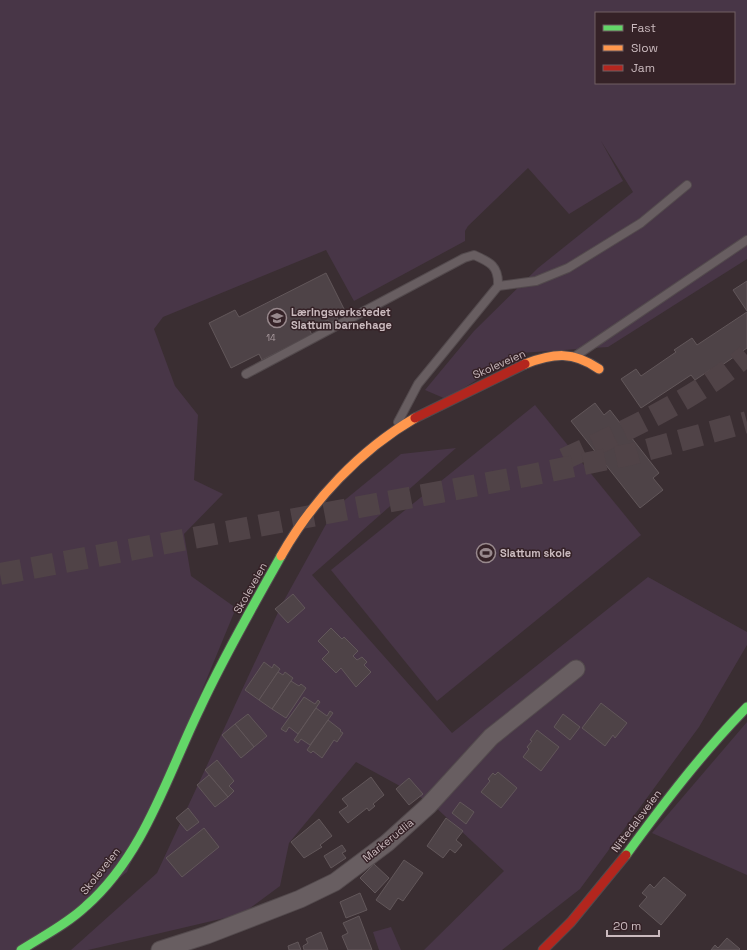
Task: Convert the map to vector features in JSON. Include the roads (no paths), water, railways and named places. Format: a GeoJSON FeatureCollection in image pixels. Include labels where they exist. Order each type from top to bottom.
{"type":"FeatureCollection","features":[{"type":"Feature","properties":{"kind":"street","name":"Skoleveien"},"geometry":{"type":"LineString","coordinates":[[21,950],[68,922],[95,898],[132,851],[150,820],[199,709],[288,544],[303,522],[343,474],[367,451],[394,431],[442,404],[533,362],[550,356],[575,356],[583,358],[599,369]]}},
{"type":"Feature","properties":{"kind":"street","name":"Markerudlia"},"geometry":{"type":"LineString","coordinates":[[160,950],[207,935],[300,899],[335,882],[387,843],[428,806],[491,737],[576,669]]}},
{"type":"Feature","properties":{"kind":"street","name":"Nittedalsveien"},"geometry":{"type":"LineString","coordinates":[[543,950],[570,925],[596,894],[691,768],[724,728],[747,707]]}},
{"type":"Feature","properties":{"kind":"lane"},"geometry":{"type":"LineString","coordinates":[[498,286],[536,281],[568,268],[641,223],[687,185]]}},
{"type":"Feature","properties":{"kind":"lane"},"geometry":{"type":"LineString","coordinates":[[575,356],[747,240]]}},
{"type":"Feature","properties":{"kind":"lane"},"geometry":{"type":"LineString","coordinates":[[246,374],[464,258],[474,255],[491,262],[499,277],[498,286],[418,384],[394,431]]}},
{"type":"Feature","properties":{"kind":"tunnel"},"geometry":{"type":"LineString","coordinates":[[564,459],[683,400],[727,371],[747,355]]}},
{"type":"Feature","properties":{"kind":"tunnel"},"geometry":{"type":"LineString","coordinates":[[0,574],[526,476],[632,454],[747,422]]}},
{"type":"Feature","properties":{"kind":"place","name":"Læringsverkstedet Slattum barnehage"},"geometry":{"type":"Point","coordinates":[277,318]}},
{"type":"Feature","properties":{"kind":"place","name":"Slattum skole"},"geometry":{"type":"Point","coordinates":[486,553]}}]}
